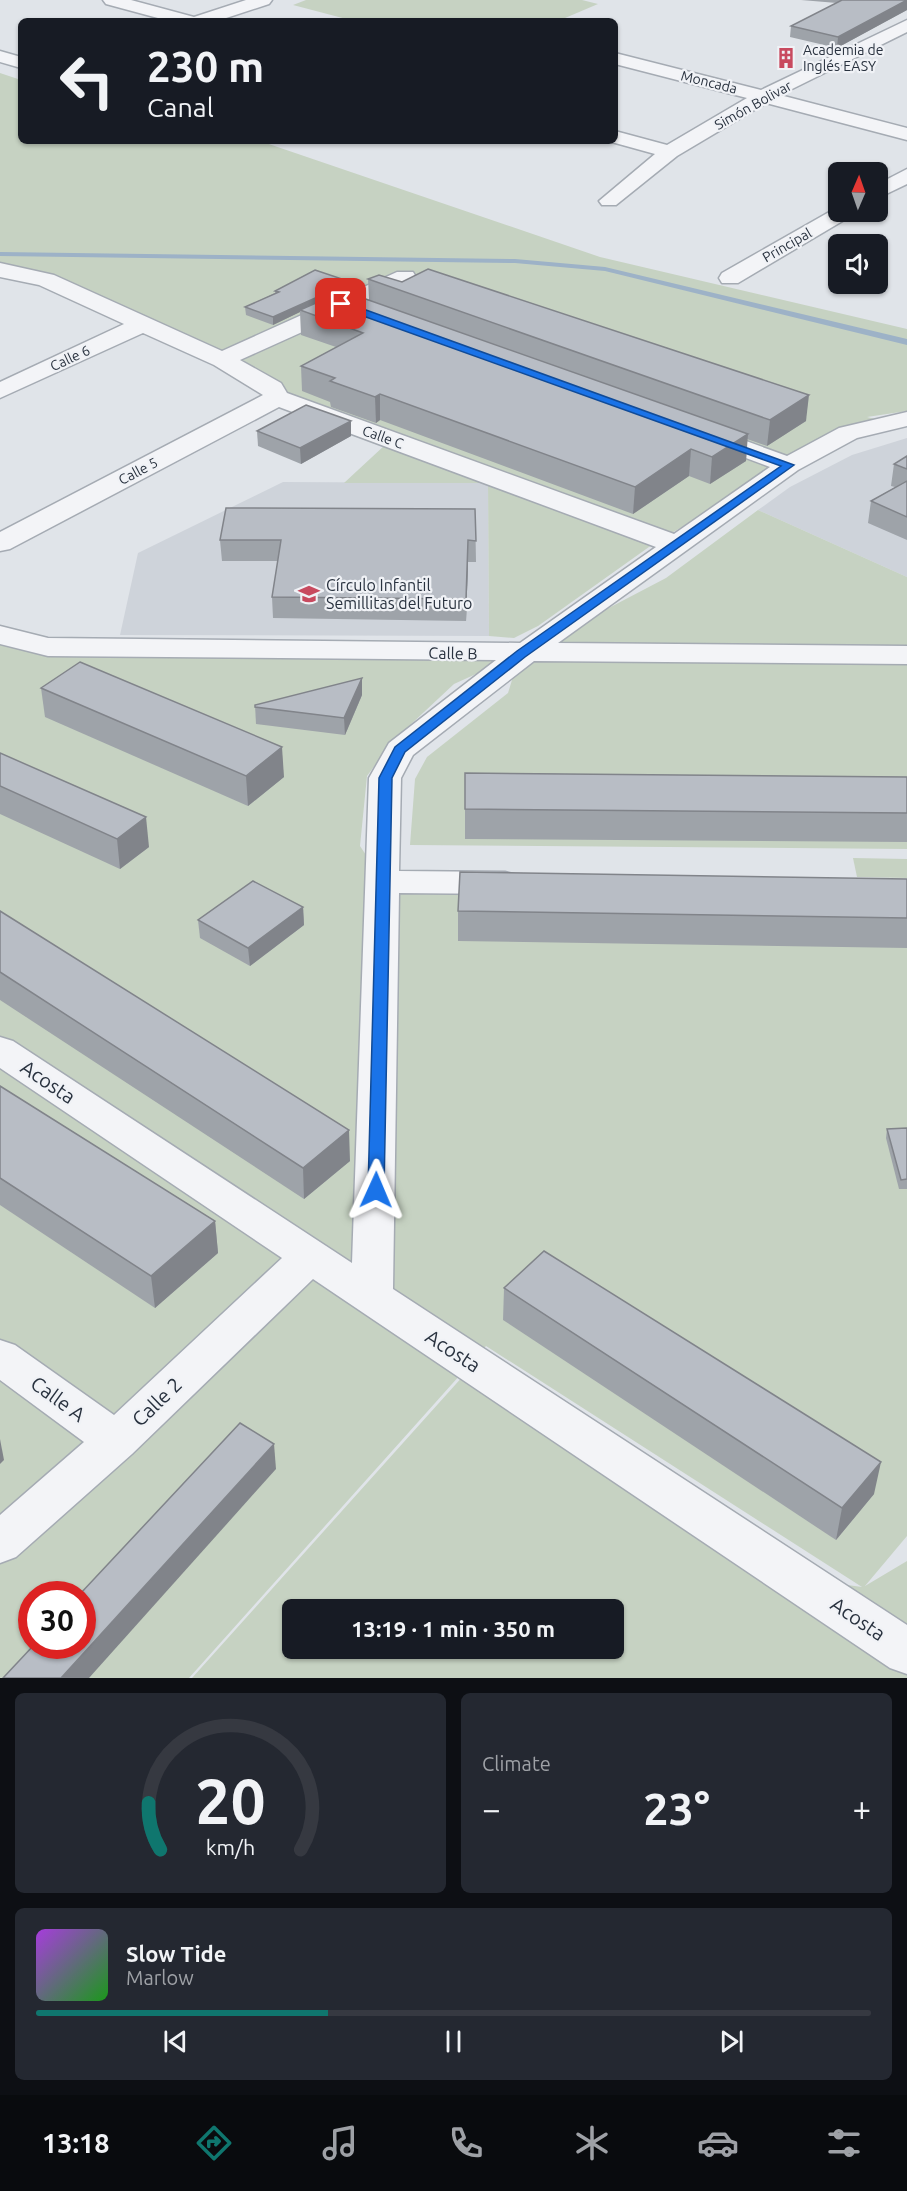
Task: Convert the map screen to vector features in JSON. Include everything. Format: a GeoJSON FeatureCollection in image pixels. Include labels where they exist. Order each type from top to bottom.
{"type":"FeatureCollection","features":[{"type":"Feature","properties":{"kind":"street"},"geometry":{"type":"LineString","coordinates":[[112,0],[176,18]]}},
{"type":"Feature","properties":{"kind":"street"},"geometry":{"type":"LineString","coordinates":[[209,18],[263,0]]}},
{"type":"Feature","properties":{"kind":"street"},"geometry":{"type":"LineString","coordinates":[[156,18],[165,15]]}},
{"type":"Feature","properties":{"kind":"street","name":"Simón Bolivar"},"geometry":{"type":"LineString","coordinates":[[609,201],[670,153],[764,96],[907,25]]}},
{"type":"Feature","properties":{"kind":"street"},"geometry":{"type":"LineString","coordinates":[[0,56],[18,61]]}},
{"type":"Feature","properties":{"kind":"street","name":"Moncada"},"geometry":{"type":"LineString","coordinates":[[618,59],[907,134]]}},
{"type":"Feature","properties":{"kind":"street"},"geometry":{"type":"LineString","coordinates":[[618,138],[670,153]]}},
{"type":"Feature","properties":{"kind":"street"},"geometry":{"type":"LineString","coordinates":[[888,186],[907,175]]}},
{"type":"Feature","properties":{"kind":"street","name":"Principal"},"geometry":{"type":"LineString","coordinates":[[730,278],[828,221]]}},
{"type":"Feature","properties":{"kind":"street","name":"Calle C"},"geometry":{"type":"LineString","coordinates":[[0,270],[46,280],[140,325],[222,360],[272,388],[277,398],[677,545]]}},
{"type":"Feature","properties":{"kind":"street"},"geometry":{"type":"LineString","coordinates":[[222,360],[341,304],[405,277]]}},
{"type":"Feature","properties":{"kind":"street"},"geometry":{"type":"LineString","coordinates":[[341,304],[370,315]]}},
{"type":"Feature","properties":{"kind":"street","name":"Calle 6"},"geometry":{"type":"LineString","coordinates":[[0,392],[140,325]]}},
{"type":"Feature","properties":{"kind":"street","name":"Calle 5"},"geometry":{"type":"LineString","coordinates":[[0,543],[277,398]]}},
{"type":"Feature","properties":{"kind":"street"},"geometry":{"type":"LineString","coordinates":[[372,1298],[385,778],[400,750],[521,654],[789,465],[848,433],[907,419]]}},
{"type":"Feature","properties":{"kind":"street"},"geometry":{"type":"LineString","coordinates":[[679,426],[789,465]]}},
{"type":"Feature","properties":{"kind":"street","name":"Calle B"},"geometry":{"type":"LineString","coordinates":[[0,635],[48,646],[68,647],[521,654],[907,655]]}},
{"type":"Feature","properties":{"kind":"street"},"geometry":{"type":"LineString","coordinates":[[383,882],[539,884]]}},
{"type":"Feature","properties":{"kind":"street","name":"Acosta"},"geometry":{"type":"LineString","coordinates":[[0,1050],[372,1298],[904,1642]]}},
{"type":"Feature","properties":{"kind":"street","name":"Calle 2"},"geometry":{"type":"LineString","coordinates":[[0,1543],[116,1441],[310,1257]]}},
{"type":"Feature","properties":{"kind":"street","name":"Calle A"},"geometry":{"type":"LineString","coordinates":[[0,1357],[116,1441]]}},
{"type":"Feature","properties":{"kind":"shaded area"},"geometry":{"type":"Polygon","coordinates":[[[907,438],[907,577],[758,510],[790,487],[852,455],[907,438]]]}},
{"type":"Feature","properties":{"kind":"shaded area","name":"Círculo Infantil Semillitas del Futuro"},"geometry":{"type":"Polygon","coordinates":[[[283,482],[488,483],[489,636],[120,635],[138,553],[283,482]]]}},
{"type":"Feature","properties":{"kind":"green space"},"geometry":{"type":"Polygon","coordinates":[[[306,0],[582,0],[598,4],[565,18],[343,18],[293,5],[306,0]]]}},
{"type":"Feature","properties":{"kind":"green space"},"geometry":{"type":"Polygon","coordinates":[[[0,73],[18,79],[18,144],[269,144],[600,257],[907,329],[907,411],[867,417],[887,422],[789,465],[656,542],[538,626],[514,638],[489,636],[488,483],[344,483],[385,445],[46,280],[0,270],[0,73]]]}},
{"type":"Feature","properties":{"kind":"green space"},"geometry":{"type":"Polygon","coordinates":[[[758,510],[907,577],[907,849],[410,845],[415,779],[427,757],[508,693],[520,654],[454,684],[393,741],[367,776],[360,846],[384,882],[907,887],[907,1536],[865,1586],[907,1561],[907,1678],[192,1678],[473,1365],[796,1578],[862,1587],[486,1346],[189,1678],[0,1678],[0,634],[48,647],[521,654],[666,578],[758,510]]]}},
{"type":"Feature","properties":{"kind":"green space"},"geometry":{"type":"Polygon","coordinates":[[[853,858],[907,859],[907,878],[857,877],[853,858]]]}},
{"type":"Feature","properties":{"kind":"building"},"geometry":{"type":"Polygon","coordinates":[[[842,0],[907,0],[838,37],[791,26],[842,0]]]}},
{"type":"Feature","properties":{"kind":"building"},"geometry":{"type":"Polygon","coordinates":[[[428,269],[809,395],[770,420],[368,279],[379,275],[402,282],[428,269]]]}},
{"type":"Feature","properties":{"kind":"building"},"geometry":{"type":"Polygon","coordinates":[[[315,270],[351,282],[273,317],[245,307],[279,292],[275,291],[315,270]]]}},
{"type":"Feature","properties":{"kind":"building"},"geometry":{"type":"Polygon","coordinates":[[[343,291],[748,434],[712,457],[691,449],[635,487],[380,394],[375,397],[330,381],[335,378],[301,366],[363,333],[300,310],[343,291]]]}},
{"type":"Feature","properties":{"kind":"building"},"geometry":{"type":"Polygon","coordinates":[[[306,405],[351,421],[300,448],[257,431],[306,405]]]}},
{"type":"Feature","properties":{"kind":"building"},"geometry":{"type":"Polygon","coordinates":[[[907,456],[907,469],[894,464],[907,456]]]}},
{"type":"Feature","properties":{"kind":"building"},"geometry":{"type":"Polygon","coordinates":[[[907,481],[907,517],[871,501],[907,481]]]}},
{"type":"Feature","properties":{"kind":"building"},"geometry":{"type":"Polygon","coordinates":[[[226,508],[475,509],[476,541],[468,540],[466,599],[272,597],[281,540],[220,540],[226,508]]]}},
{"type":"Feature","properties":{"kind":"building"},"geometry":{"type":"Polygon","coordinates":[[[80,662],[282,747],[246,776],[41,688],[80,662]]]}},
{"type":"Feature","properties":{"kind":"building"},"geometry":{"type":"Polygon","coordinates":[[[362,678],[344,718],[255,707],[255,705],[362,678]]]}},
{"type":"Feature","properties":{"kind":"building"},"geometry":{"type":"Polygon","coordinates":[[[0,753],[146,817],[117,839],[0,786],[0,753]]]}},
{"type":"Feature","properties":{"kind":"building"},"geometry":{"type":"Polygon","coordinates":[[[465,773],[907,777],[907,813],[465,809],[465,773]]]}},
{"type":"Feature","properties":{"kind":"building"},"geometry":{"type":"Polygon","coordinates":[[[460,872],[907,879],[907,918],[458,911],[460,872]]]}},
{"type":"Feature","properties":{"kind":"building"},"geometry":{"type":"Polygon","coordinates":[[[253,881],[303,907],[248,948],[198,920],[253,881]]]}},
{"type":"Feature","properties":{"kind":"building"},"geometry":{"type":"Polygon","coordinates":[[[0,911],[349,1130],[303,1168],[0,972],[0,911]]]}},
{"type":"Feature","properties":{"kind":"building"},"geometry":{"type":"Polygon","coordinates":[[[0,1086],[215,1221],[151,1276],[0,1178],[0,1086]]]}},
{"type":"Feature","properties":{"kind":"building"},"geometry":{"type":"Polygon","coordinates":[[[907,1128],[907,1179],[901,1180],[887,1129],[907,1128]]]}},
{"type":"Feature","properties":{"kind":"building"},"geometry":{"type":"Polygon","coordinates":[[[544,1251],[881,1462],[842,1508],[504,1288],[544,1251]]]}},
{"type":"Feature","properties":{"kind":"building"},"geometry":{"type":"Polygon","coordinates":[[[240,1423],[274,1444],[96,1640],[96,1581],[92,1581],[240,1423]]]}},
{"type":"Feature","properties":{"kind":"building"},"geometry":{"type":"Polygon","coordinates":[[[21,1659],[78,1659],[61,1678],[3,1678],[21,1659]]]}},
{"type":"Feature","properties":{"kind":"waterway"},"geometry":{"type":"LineString","coordinates":[[0,254],[515,261],[605,269],[907,342]]}},
{"type":"Feature","properties":{"kind":"place","name":"Academia de Inglés EASY"},"geometry":{"type":"Point","coordinates":[786,58]}},
{"type":"Feature","properties":{"kind":"place","name":"Círculo Infantil Semillitas del Futuro"},"geometry":{"type":"Point","coordinates":[309,594]}},
{"type":"Feature","properties":{"kind":"route"},"geometry":{"type":"LineString","coordinates":[[341,304],[789,465],[521,654],[400,750],[385,778],[376,1190]]}}]}
